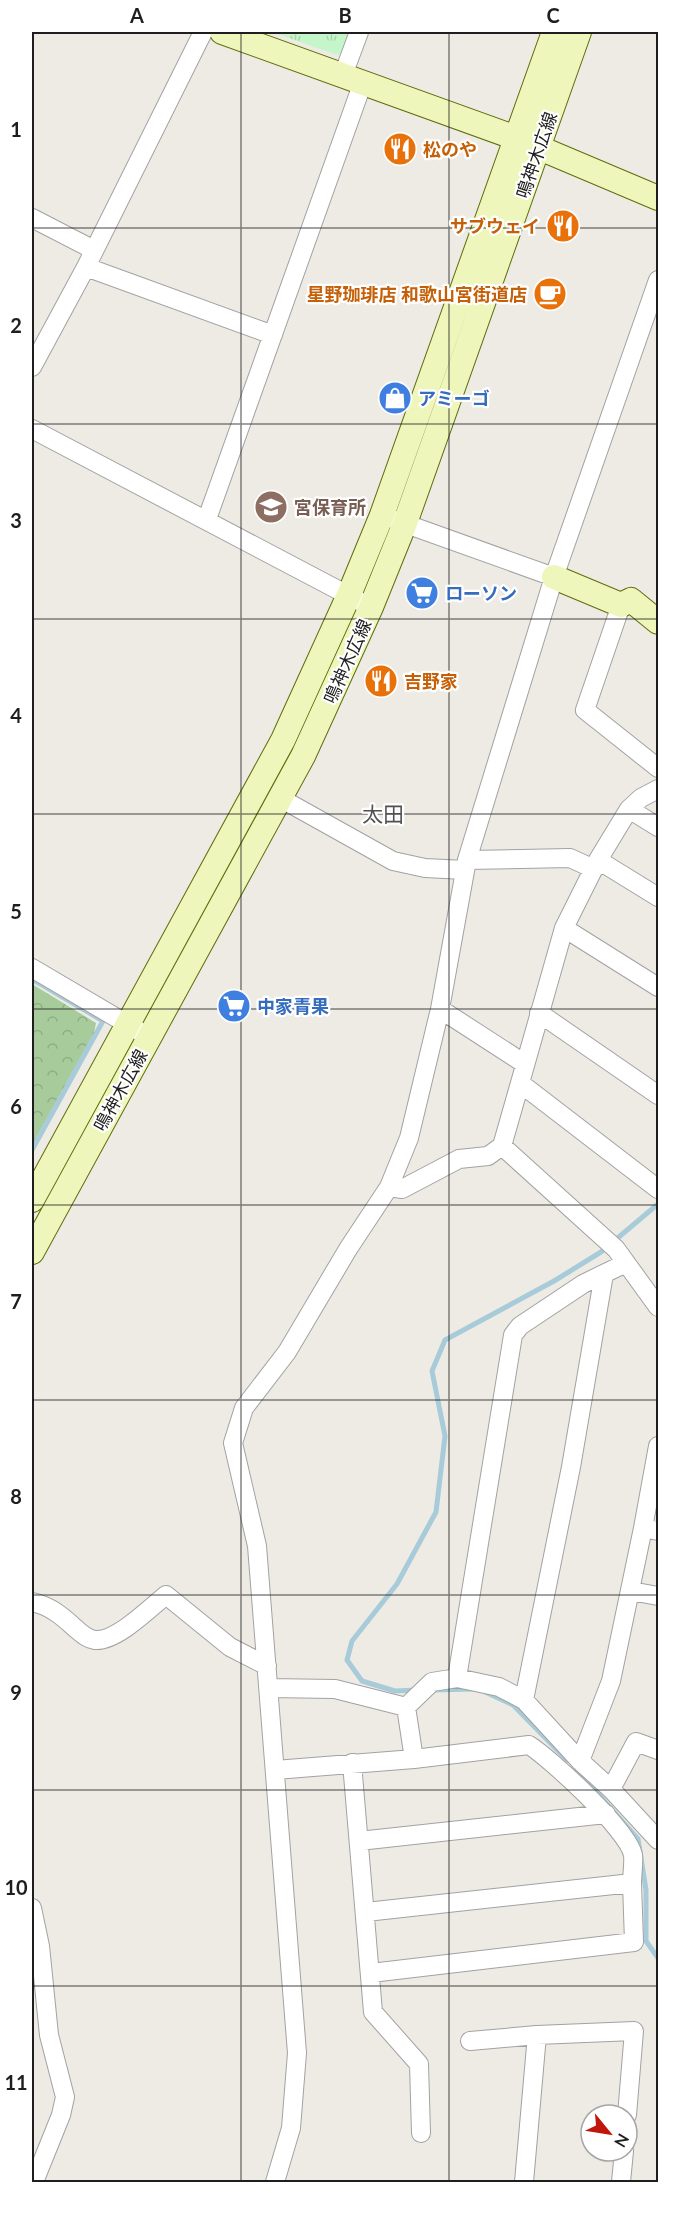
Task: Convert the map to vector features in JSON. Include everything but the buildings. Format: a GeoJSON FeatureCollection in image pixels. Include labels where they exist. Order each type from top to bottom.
{"type":"FeatureCollection","features":[{"type":"Feature","properties":{"kind":"main road"},"geometry":{"type":"LineString","coordinates":[[222,32],[516,138],[658,198]]}},
{"type":"Feature","properties":{"kind":"main road","name":"鳴神木広線"},"geometry":{"type":"LineString","coordinates":[[32,1200],[282,740],[349,595],[382,515],[554,32]]}},
{"type":"Feature","properties":{"kind":"main road","name":"鳴神木広線"},"geometry":{"type":"LineString","coordinates":[[32,1252],[303,756],[371,607],[405,524],[579,32]]}},
{"type":"Feature","properties":{"kind":"main road"},"geometry":{"type":"LineString","coordinates":[[554,577],[621,605],[631,600],[658,622]]}},
{"type":"Feature","properties":{"kind":"street"},"geometry":{"type":"LineString","coordinates":[[32,367],[86,267],[202,32]]}},
{"type":"Feature","properties":{"kind":"street"},"geometry":{"type":"LineString","coordinates":[[207,519],[273,335],[353,78],[359,32]]}},
{"type":"Feature","properties":{"kind":"street"},"geometry":{"type":"LineString","coordinates":[[32,218],[94,250]]}},
{"type":"Feature","properties":{"kind":"street"},"geometry":{"type":"LineString","coordinates":[[86,267],[273,335]]}},
{"type":"Feature","properties":{"kind":"street"},"geometry":{"type":"LineString","coordinates":[[275,2182],[291,2128],[297,2053],[257,1546],[233,1443],[244,1408],[287,1352],[348,1249],[389,1187],[409,1138],[440,1009],[466,865],[554,577],[653,318],[658,280]]}},
{"type":"Feature","properties":{"kind":"street"},"geometry":{"type":"LineString","coordinates":[[32,429],[371,607]]}},
{"type":"Feature","properties":{"kind":"street"},"geometry":{"type":"LineString","coordinates":[[382,515],[554,577]]}},
{"type":"Feature","properties":{"kind":"street"},"geometry":{"type":"LineString","coordinates":[[621,605],[585,710],[658,768]]}},
{"type":"Feature","properties":{"kind":"street"},"geometry":{"type":"LineString","coordinates":[[389,1187],[402,1189],[459,1159],[488,1156],[502,1146],[564,928],[628,809],[641,798],[658,789]]}},
{"type":"Feature","properties":{"kind":"street"},"geometry":{"type":"LineString","coordinates":[[280,798],[393,861],[425,868],[570,858],[596,865],[658,897]]}},
{"type":"Feature","properties":{"kind":"street"},"geometry":{"type":"LineString","coordinates":[[628,809],[658,827]]}},
{"type":"Feature","properties":{"kind":"street"},"geometry":{"type":"LineString","coordinates":[[564,928],[658,987]]}},
{"type":"Feature","properties":{"kind":"street"},"geometry":{"type":"LineString","coordinates":[[32,968],[149,1037]]}},
{"type":"Feature","properties":{"kind":"street"},"geometry":{"type":"LineString","coordinates":[[440,1009],[525,1064]]}},
{"type":"Feature","properties":{"kind":"street"},"geometry":{"type":"LineString","coordinates":[[539,1013],[658,1095]]}},
{"type":"Feature","properties":{"kind":"street"},"geometry":{"type":"LineString","coordinates":[[520,1083],[658,1188]]}},
{"type":"Feature","properties":{"kind":"street"},"geometry":{"type":"LineString","coordinates":[[502,1146],[616,1249],[658,1307]]}},
{"type":"Feature","properties":{"kind":"street"},"geometry":{"type":"LineString","coordinates":[[458,1678],[513,1335],[520,1326],[547,1308],[626,1263]]}},
{"type":"Feature","properties":{"kind":"street"},"geometry":{"type":"LineString","coordinates":[[524,1700],[571,1467],[604,1274]]}},
{"type":"Feature","properties":{"kind":"street"},"geometry":{"type":"LineString","coordinates":[[580,1761],[611,1681],[631,1591],[651,1530],[658,1446]]}},
{"type":"Feature","properties":{"kind":"street"},"geometry":{"type":"LineString","coordinates":[[631,1591],[658,1596]]}},
{"type":"Feature","properties":{"kind":"street"},"geometry":{"type":"LineString","coordinates":[[32,1602],[46,1605],[60,1613],[85,1636],[97,1640],[118,1634],[166,1595],[230,1647],[267,1666]]}},
{"type":"Feature","properties":{"kind":"street"},"geometry":{"type":"LineString","coordinates":[[406,1707],[432,1682],[458,1678],[499,1687],[524,1700],[658,1840]]}},
{"type":"Feature","properties":{"kind":"street"},"geometry":{"type":"LineString","coordinates":[[268,1688],[335,1689],[406,1707]]}},
{"type":"Feature","properties":{"kind":"street"},"geometry":{"type":"LineString","coordinates":[[406,1707],[414,1758]]}},
{"type":"Feature","properties":{"kind":"street"},"geometry":{"type":"LineString","coordinates":[[611,1789],[636,1742],[658,1750]]}},
{"type":"Feature","properties":{"kind":"street"},"geometry":{"type":"LineString","coordinates":[[275,1770],[529,1745],[606,1814],[627,1840],[633,1855],[634,1942],[371,1973]]}},
{"type":"Feature","properties":{"kind":"street"},"geometry":{"type":"LineString","coordinates":[[352,1763],[373,2012],[419,2064],[421,2133]]}},
{"type":"Feature","properties":{"kind":"street"},"geometry":{"type":"LineString","coordinates":[[359,1841],[606,1814]]}},
{"type":"Feature","properties":{"kind":"street"},"geometry":{"type":"LineString","coordinates":[[366,1912],[632,1883]]}},
{"type":"Feature","properties":{"kind":"street"},"geometry":{"type":"LineString","coordinates":[[32,1908],[40,1946],[49,2035],[64,2097],[61,2115],[34,2182]]}},
{"type":"Feature","properties":{"kind":"street"},"geometry":{"type":"LineString","coordinates":[[470,2041],[537,2034],[634,2031],[628,2103]]}},
{"type":"Feature","properties":{"kind":"street"},"geometry":{"type":"LineString","coordinates":[[524,2182],[537,2034]]}},
{"type":"Feature","properties":{"kind":"street"},"geometry":{"type":"LineString","coordinates":[[621,2182],[623,2163]]}},
{"type":"Feature","properties":{"kind":"green space"},"geometry":{"type":"Polygon","coordinates":[[[272,32],[352,33],[345,52],[337,55],[272,32]]]}},
{"type":"Feature","properties":{"kind":"green space"},"geometry":{"type":"Polygon","coordinates":[[[32,984],[96,1023],[94,1033],[32,1145],[32,984]]]}},
{"type":"Feature","properties":{"kind":"waterway"},"geometry":{"type":"LineString","coordinates":[[32,979],[103,1021],[32,1150]]}},
{"type":"Feature","properties":{"kind":"waterway"},"geometry":{"type":"LineString","coordinates":[[417,1690],[395,1691],[362,1681],[347,1660],[352,1641],[397,1584],[436,1512],[445,1436],[432,1371],[445,1340],[554,1281],[601,1252],[658,1204]]}},
{"type":"Feature","properties":{"kind":"waterway"},"geometry":{"type":"LineString","coordinates":[[432,1690],[474,1689]]}},
{"type":"Feature","properties":{"kind":"waterway"},"geometry":{"type":"LineString","coordinates":[[483,1691],[513,1705],[567,1760]]}},
{"type":"Feature","properties":{"kind":"waterway"},"geometry":{"type":"LineString","coordinates":[[576,1769],[638,1839],[646,1890],[646,1941],[658,1958]]}},
{"type":"Feature","properties":{"kind":"place","name":"松のや"},"geometry":{"type":"Point","coordinates":[400,149]}},
{"type":"Feature","properties":{"kind":"place","name":"サブウェイ"},"geometry":{"type":"Point","coordinates":[563,226]}},
{"type":"Feature","properties":{"kind":"place","name":"星野珈琲店 和歌山宮街道店"},"geometry":{"type":"Point","coordinates":[550,294]}},
{"type":"Feature","properties":{"kind":"place","name":"アミーゴ"},"geometry":{"type":"Point","coordinates":[395,398]}},
{"type":"Feature","properties":{"kind":"place","name":"宮保育所"},"geometry":{"type":"Point","coordinates":[271,507]}},
{"type":"Feature","properties":{"kind":"place","name":"ローソン"},"geometry":{"type":"Point","coordinates":[422,593]}},
{"type":"Feature","properties":{"kind":"place","name":"吉野家"},"geometry":{"type":"Point","coordinates":[381,681]}},
{"type":"Feature","properties":{"kind":"place","name":"中家青果"},"geometry":{"type":"Point","coordinates":[234,1006]}},
{"type":"Feature","properties":{"kind":"district","name":"太田"},"geometry":{"type":"Point","coordinates":[383,813]}}]}
